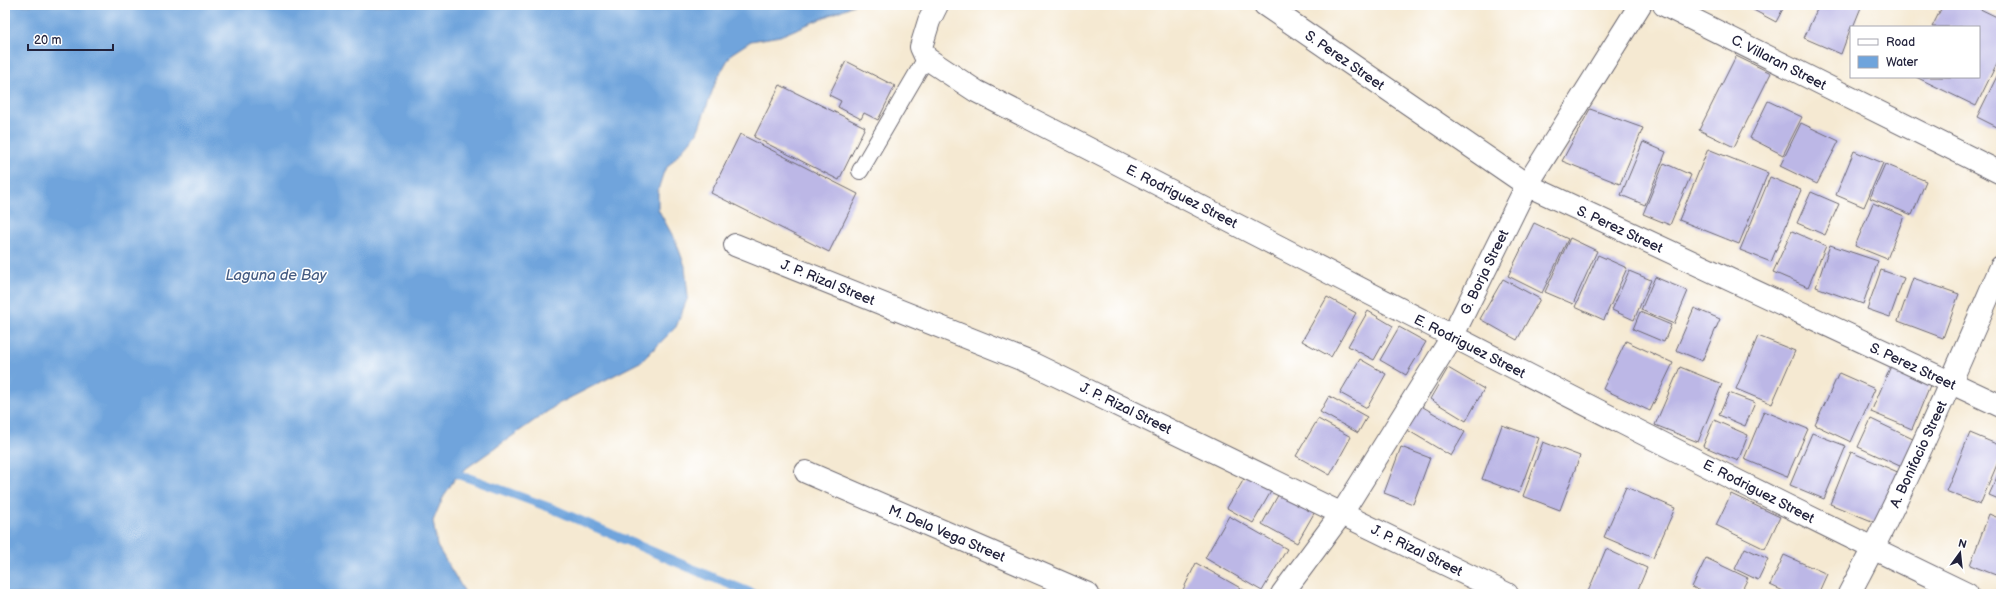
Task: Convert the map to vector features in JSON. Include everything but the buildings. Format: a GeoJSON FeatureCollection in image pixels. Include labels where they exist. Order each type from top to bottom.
{"type":"FeatureCollection","features":[{"type":"Feature","properties":{"kind":"street"},"geometry":{"type":"LineString","coordinates":[[926,58],[920,47],[929,21],[937,5]]}},
{"type":"Feature","properties":{"kind":"street","name":"S. Perez Street"},"geometry":{"type":"LineString","coordinates":[[1265,5],[1527,185],[2001,406]]}},
{"type":"Feature","properties":{"kind":"street","name":"G. Borja Street"},"geometry":{"type":"LineString","coordinates":[[1282,594],[1342,513],[1452,337],[1527,185],[1640,5]]}},
{"type":"Feature","properties":{"kind":"street","name":"C. Villaran Street"},"geometry":{"type":"LineString","coordinates":[[1664,5],[2001,173]]}},
{"type":"Feature","properties":{"kind":"street","name":"E. Rodriguez Street"},"geometry":{"type":"LineString","coordinates":[[926,58],[976,91],[1452,337],[1873,549],[1967,594]]}},
{"type":"Feature","properties":{"kind":"street","name":"J. P. Rizal Street"},"geometry":{"type":"LineString","coordinates":[[735,245],[1031,363],[1506,594]]}},
{"type":"Feature","properties":{"kind":"street","name":"A. Bonifacio Street"},"geometry":{"type":"LineString","coordinates":[[1849,594],[1873,549],[1950,383],[2001,267]]}},
{"type":"Feature","properties":{"kind":"street","name":"M. Dela Vega Street"},"geometry":{"type":"LineString","coordinates":[[806,472],[1088,594]]}},
{"type":"Feature","properties":{"kind":"lane"},"geometry":{"type":"LineString","coordinates":[[860,171],[926,58]]}},
{"type":"Feature","properties":{"kind":"water","name":"Laguna de Bay"},"geometry":{"type":"Polygon","coordinates":[[[5,5],[854,5],[780,36],[751,41],[731,54],[716,81],[697,133],[664,171],[658,190],[658,209],[676,242],[685,266],[688,297],[676,327],[642,361],[558,404],[458,474],[443,497],[433,521],[437,546],[466,594],[5,594],[5,5]]]}},
{"type":"Feature","properties":{"kind":"waterway"},"geometry":{"type":"LineString","coordinates":[[458,474],[551,508],[754,594]]}}]}
